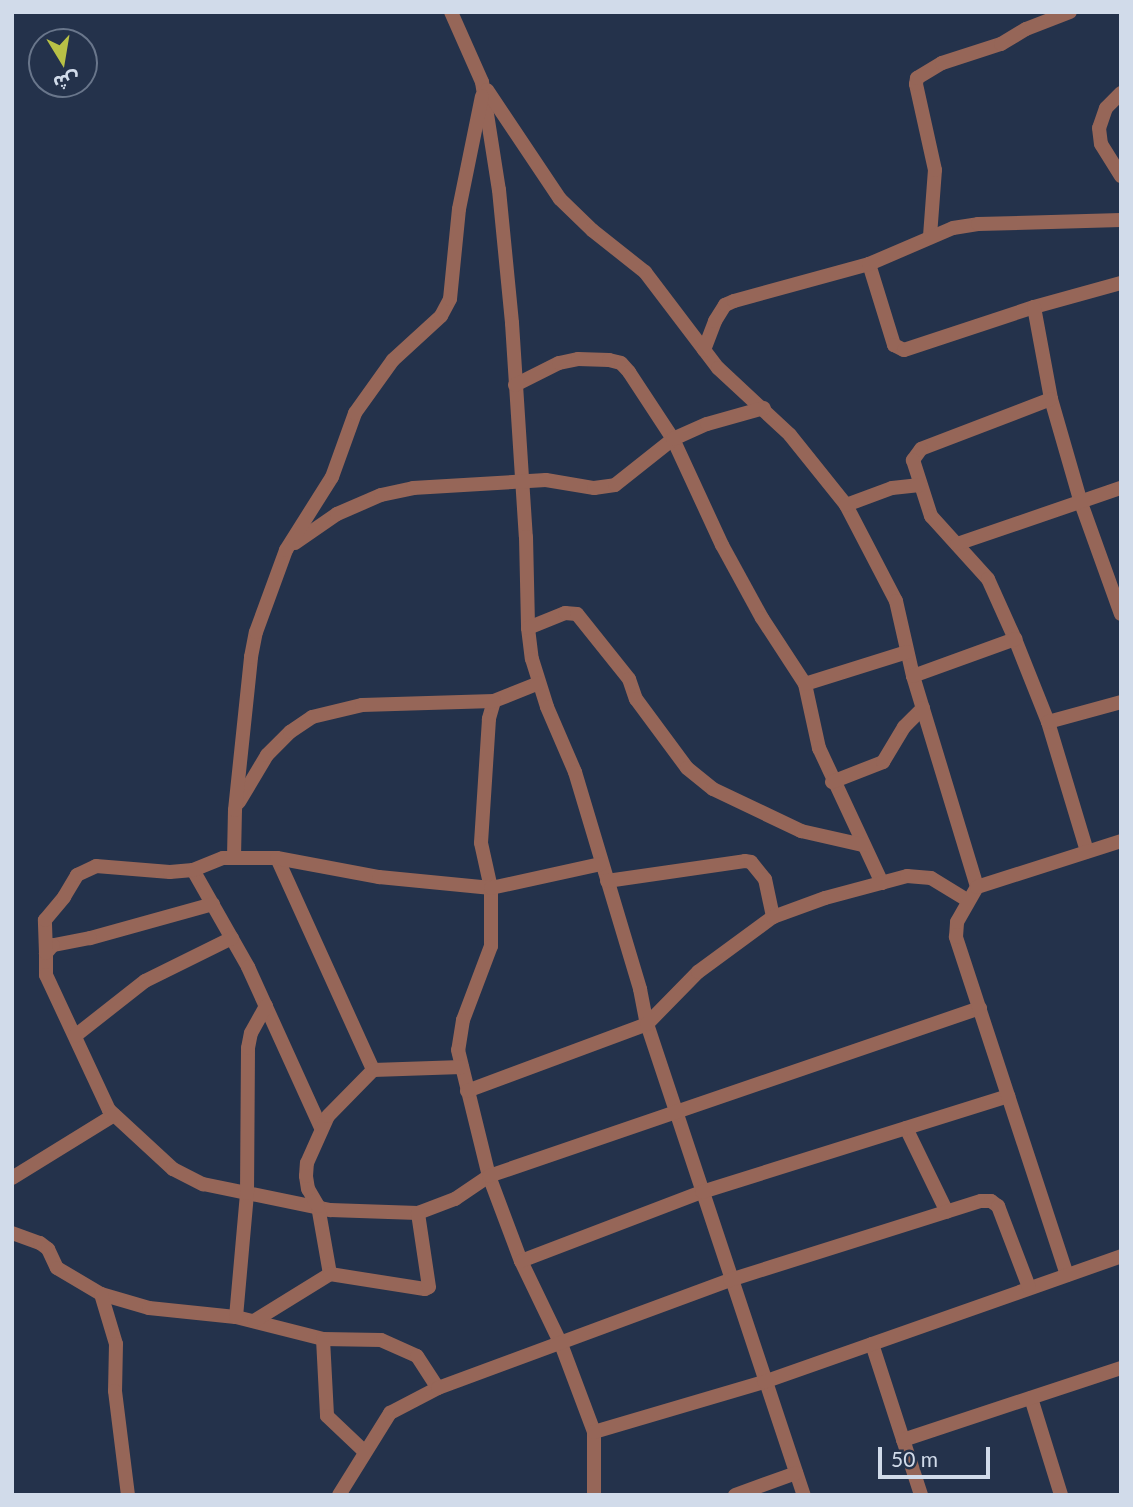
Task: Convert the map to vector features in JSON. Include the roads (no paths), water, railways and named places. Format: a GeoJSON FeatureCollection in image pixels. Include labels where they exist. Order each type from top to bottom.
{"type":"FeatureCollection","features":[{"type":"Feature","properties":{"kind":"street"},"geometry":{"type":"LineString","coordinates":[[451,12],[483,87],[560,199],[592,230],[645,272],[718,368],[764,408],[846,506],[888,582],[901,620],[913,676],[977,887]]}},
{"type":"Feature","properties":{"kind":"street"},"geometry":{"type":"LineString","coordinates":[[930,236],[935,170],[916,84],[917,78],[942,62],[1001,44],[1026,29],[1070,12]]}},
{"type":"Feature","properties":{"kind":"street"},"geometry":{"type":"LineString","coordinates":[[483,87],[499,190],[522,483],[528,628],[539,683],[575,772],[640,989],[647,1024],[730,1280],[804,1495]]}},
{"type":"Feature","properties":{"kind":"street"},"geometry":{"type":"LineString","coordinates":[[234,857],[234,810],[251,657],[286,550],[332,477],[355,413],[393,360],[442,316],[450,299],[459,209],[483,87]]}},
{"type":"Feature","properties":{"kind":"street"},"geometry":{"type":"LineString","coordinates":[[1121,93],[1106,108],[1099,128],[1101,144],[1121,176]]}},
{"type":"Feature","properties":{"kind":"street"},"geometry":{"type":"LineString","coordinates":[[704,350],[715,321],[725,306],[734,301],[869,264],[930,236],[978,224],[1121,220]]}},
{"type":"Feature","properties":{"kind":"street"},"geometry":{"type":"LineString","coordinates":[[869,264],[894,345],[904,350],[1034,307],[1121,283]]}},
{"type":"Feature","properties":{"kind":"street"},"geometry":{"type":"LineString","coordinates":[[1034,307],[1051,399],[1081,503],[1121,614]]}},
{"type":"Feature","properties":{"kind":"street"},"geometry":{"type":"LineString","coordinates":[[515,385],[559,363],[578,359],[621,363],[673,439],[722,545],[762,618],[805,684],[809,714],[832,782],[881,883]]}},
{"type":"Feature","properties":{"kind":"street"},"geometry":{"type":"LineString","coordinates":[[1051,399],[921,449],[913,460],[931,516],[988,579],[1015,639],[1048,722],[1087,851]]}},
{"type":"Feature","properties":{"kind":"street"},"geometry":{"type":"LineString","coordinates":[[286,550],[337,514],[382,495],[444,485],[546,480],[594,488],[615,485],[673,439],[707,424],[764,408]]}},
{"type":"Feature","properties":{"kind":"street"},"geometry":{"type":"LineString","coordinates":[[846,506],[892,488],[920,485]]}},
{"type":"Feature","properties":{"kind":"street"},"geometry":{"type":"LineString","coordinates":[[957,544],[1121,488]]}},
{"type":"Feature","properties":{"kind":"street"},"geometry":{"type":"LineString","coordinates":[[528,628],[565,613],[577,614],[629,679],[636,699],[687,768],[713,789],[801,831],[863,845]]}},
{"type":"Feature","properties":{"kind":"street"},"geometry":{"type":"LineString","coordinates":[[913,676],[1015,639]]}},
{"type":"Feature","properties":{"kind":"street"},"geometry":{"type":"LineString","coordinates":[[805,684],[907,652]]}},
{"type":"Feature","properties":{"kind":"street"},"geometry":{"type":"LineString","coordinates":[[234,810],[267,755],[290,732],[312,717],[362,705],[494,701],[539,683]]}},
{"type":"Feature","properties":{"kind":"street"},"geometry":{"type":"LineString","coordinates":[[494,701],[489,719],[481,843],[491,888],[490,956],[459,1036],[462,1067],[489,1176],[521,1261],[561,1344],[594,1433],[594,1495]]}},
{"type":"Feature","properties":{"kind":"street"},"geometry":{"type":"LineString","coordinates":[[1048,722],[1121,702]]}},
{"type":"Feature","properties":{"kind":"street"},"geometry":{"type":"LineString","coordinates":[[832,782],[883,762],[904,727],[923,708]]}},
{"type":"Feature","properties":{"kind":"street"},"geometry":{"type":"LineString","coordinates":[[1067,1275],[956,937],[957,922],[977,887],[1121,841]]}},
{"type":"Feature","properties":{"kind":"street"},"geometry":{"type":"LineString","coordinates":[[601,864],[491,888],[379,877],[277,858],[234,857],[214,861],[193,870],[152,871],[96,866],[77,875],[45,920],[46,975],[114,1115],[173,1169],[203,1184],[330,1210],[418,1213],[455,1199],[489,1176],[677,1114],[979,1008]]}},
{"type":"Feature","properties":{"kind":"street"},"geometry":{"type":"LineString","coordinates":[[277,858],[373,1070]]}},
{"type":"Feature","properties":{"kind":"street"},"geometry":{"type":"LineString","coordinates":[[607,881],[751,862],[765,879],[773,918]]}},
{"type":"Feature","properties":{"kind":"street"},"geometry":{"type":"LineString","coordinates":[[193,870],[232,938],[266,1006],[320,1128]]}},
{"type":"Feature","properties":{"kind":"street"},"geometry":{"type":"LineString","coordinates":[[467,1091],[647,1024],[698,972],[773,918],[825,898],[907,876],[931,878],[967,901]]}},
{"type":"Feature","properties":{"kind":"street"},"geometry":{"type":"LineString","coordinates":[[46,953],[52,945],[62,942],[90,938],[213,904]]}},
{"type":"Feature","properties":{"kind":"street"},"geometry":{"type":"LineString","coordinates":[[75,1036],[145,981],[232,938]]}},
{"type":"Feature","properties":{"kind":"street"},"geometry":{"type":"LineString","coordinates":[[236,1317],[247,1193],[248,1048],[251,1033],[266,1006]]}},
{"type":"Feature","properties":{"kind":"street"},"geometry":{"type":"LineString","coordinates":[[330,1274],[318,1206],[308,1189],[306,1176],[307,1163],[320,1128],[336,1105],[373,1070],[462,1067]]}},
{"type":"Feature","properties":{"kind":"street"},"geometry":{"type":"LineString","coordinates":[[521,1261],[702,1192],[1009,1096]]}},
{"type":"Feature","properties":{"kind":"street"},"geometry":{"type":"LineString","coordinates":[[12,1178],[114,1115]]}},
{"type":"Feature","properties":{"kind":"street"},"geometry":{"type":"LineString","coordinates":[[906,1128],[947,1212]]}},
{"type":"Feature","properties":{"kind":"street"},"geometry":{"type":"LineString","coordinates":[[339,1495],[394,1409],[438,1388],[730,1280],[981,1201],[991,1201],[998,1206],[1029,1287]]}},
{"type":"Feature","properties":{"kind":"street"},"geometry":{"type":"LineString","coordinates":[[254,1321],[330,1274],[425,1289],[429,1287],[418,1213]]}},
{"type":"Feature","properties":{"kind":"street"},"geometry":{"type":"LineString","coordinates":[[12,1233],[40,1243],[48,1249],[57,1268],[101,1294],[149,1308],[236,1317],[323,1339],[380,1340],[412,1352],[438,1388]]}},
{"type":"Feature","properties":{"kind":"street"},"geometry":{"type":"LineString","coordinates":[[594,1433],[764,1382],[1121,1256]]}},
{"type":"Feature","properties":{"kind":"street"},"geometry":{"type":"LineString","coordinates":[[101,1294],[116,1344],[115,1391],[128,1495]]}},
{"type":"Feature","properties":{"kind":"street"},"geometry":{"type":"LineString","coordinates":[[323,1339],[327,1416],[365,1452]]}},
{"type":"Feature","properties":{"kind":"street"},"geometry":{"type":"LineString","coordinates":[[872,1344],[921,1495]]}},
{"type":"Feature","properties":{"kind":"street"},"geometry":{"type":"LineString","coordinates":[[903,1440],[1121,1368]]}},
{"type":"Feature","properties":{"kind":"street"},"geometry":{"type":"LineString","coordinates":[[1031,1398],[1059,1494]]}},
{"type":"Feature","properties":{"kind":"street"},"geometry":{"type":"LineString","coordinates":[[735,1495],[796,1473]]}}]}
